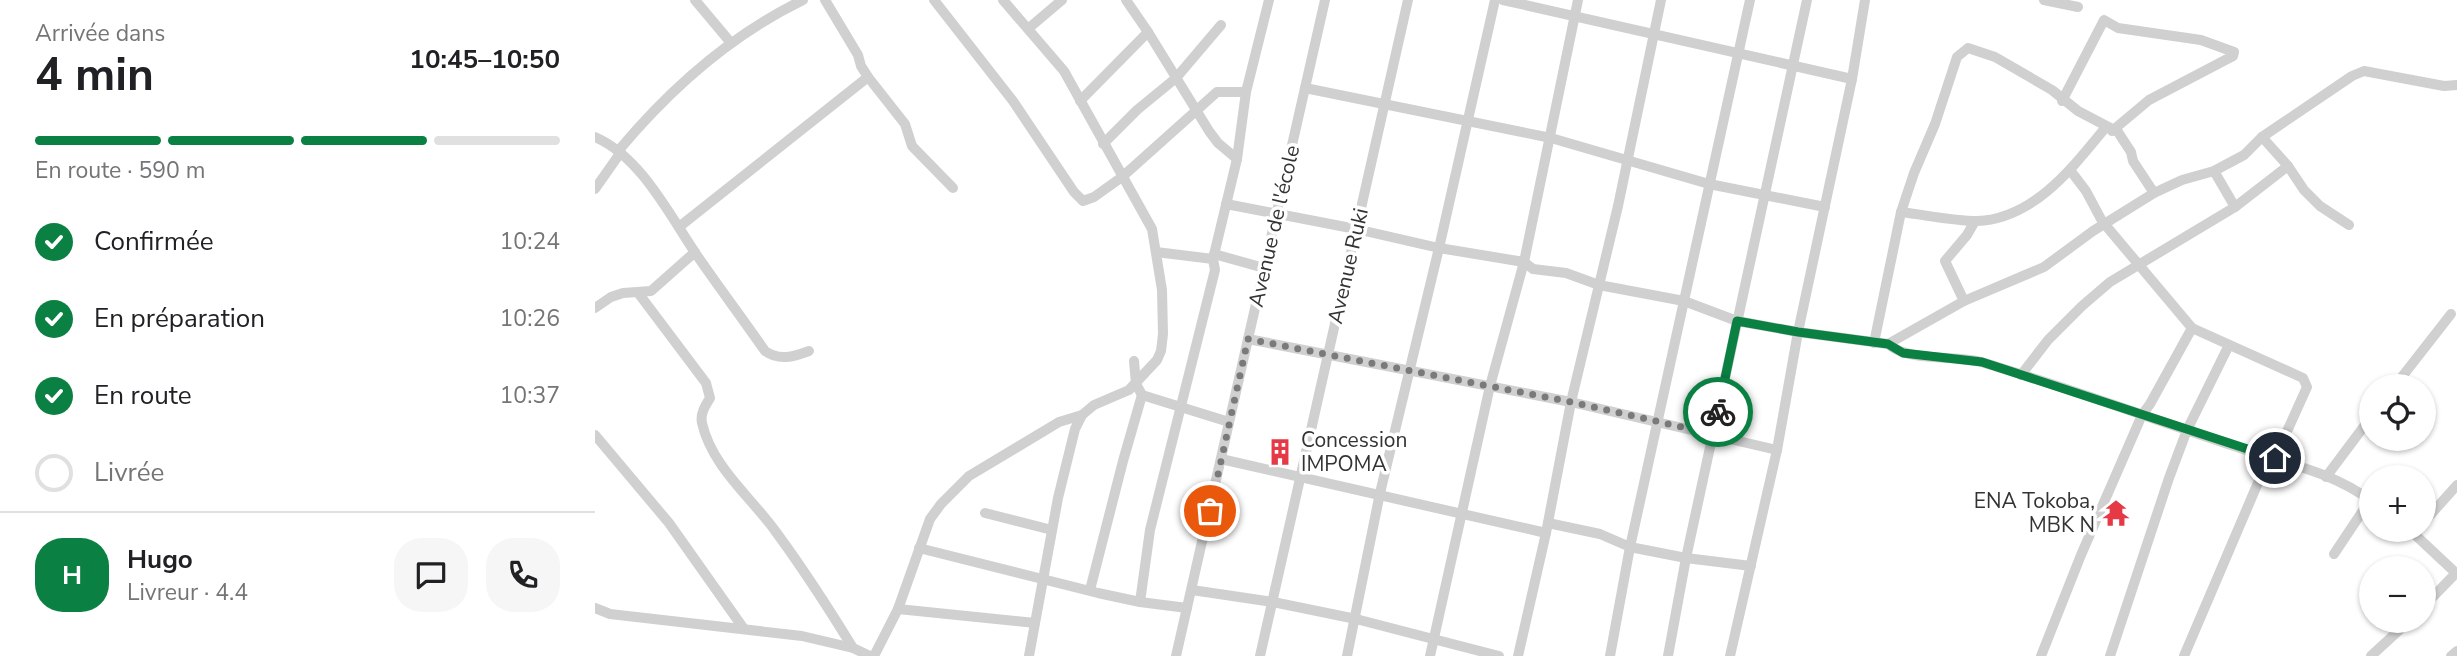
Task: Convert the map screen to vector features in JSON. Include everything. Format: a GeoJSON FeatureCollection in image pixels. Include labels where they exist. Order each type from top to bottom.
{"type":"FeatureCollection","features":[{"type":"Feature","properties":{"kind":"street"},"geometry":{"type":"LineString","coordinates":[[695,0],[730,43]]}},
{"type":"Feature","properties":{"kind":"street"},"geometry":{"type":"LineString","coordinates":[[595,190],[620,151],[653,110],[730,43],[762,21],[803,0]]}},
{"type":"Feature","properties":{"kind":"street"},"geometry":{"type":"LineString","coordinates":[[825,0],[868,77],[902,120],[912,146],[953,188]]}},
{"type":"Feature","properties":{"kind":"street"},"geometry":{"type":"LineString","coordinates":[[934,0],[1013,101],[1083,201],[1094,197],[1122,177],[1217,92],[1246,92]]}},
{"type":"Feature","properties":{"kind":"street"},"geometry":{"type":"LineString","coordinates":[[595,608],[610,614],[802,636],[853,648],[872,656],[898,609],[919,548],[935,512],[969,476],[1059,422],[1082,415],[1094,405],[1122,394],[1151,368],[1161,351],[1163,334],[1162,290],[1152,229],[1063,71],[1003,0]]}},
{"type":"Feature","properties":{"kind":"street"},"geometry":{"type":"LineString","coordinates":[[1028,28],[1062,0]]}},
{"type":"Feature","properties":{"kind":"street"},"geometry":{"type":"LineString","coordinates":[[1126,0],[1218,143],[1237,159]]}},
{"type":"Feature","properties":{"kind":"street"},"geometry":{"type":"LineString","coordinates":[[1140,602],[1150,530],[1215,270],[1214,256],[1237,159],[1246,92],[1269,0]]}},
{"type":"Feature","properties":{"kind":"street","name":"Avenue de l'école"},"geometry":{"type":"LineString","coordinates":[[1176,656],[1325,0]]}},
{"type":"Feature","properties":{"kind":"street","name":"Avenue Ruki"},"geometry":{"type":"LineString","coordinates":[[1260,656],[1408,0]]}},
{"type":"Feature","properties":{"kind":"street"},"geometry":{"type":"LineString","coordinates":[[1347,656],[1380,493],[1495,0]]}},
{"type":"Feature","properties":{"kind":"street"},"geometry":{"type":"LineString","coordinates":[[1503,0],[1852,79]]}},
{"type":"Feature","properties":{"kind":"street"},"geometry":{"type":"LineString","coordinates":[[1430,656],[1490,386],[1524,262],[1578,0]]}},
{"type":"Feature","properties":{"kind":"street"},"geometry":{"type":"LineString","coordinates":[[1518,656],[1547,528],[1571,402],[1629,159],[1661,0]]}},
{"type":"Feature","properties":{"kind":"street"},"geometry":{"type":"LineString","coordinates":[[1610,656],[1630,547],[1750,0]]}},
{"type":"Feature","properties":{"kind":"street"},"geometry":{"type":"LineString","coordinates":[[1668,656],[1686,558],[1807,0]]}},
{"type":"Feature","properties":{"kind":"street"},"geometry":{"type":"LineString","coordinates":[[1730,656],[1777,450],[1798,332],[1852,79],[1865,0]]}},
{"type":"Feature","properties":{"kind":"street"},"geometry":{"type":"LineString","coordinates":[[2044,0],[2078,7]]}},
{"type":"Feature","properties":{"kind":"street"},"geometry":{"type":"LineString","coordinates":[[1901,212],[1975,221],[1997,218],[2022,209],[2070,170],[2109,129],[2149,100],[2234,52],[2200,40],[2118,28],[2104,20],[2063,101]]}},
{"type":"Feature","properties":{"kind":"street"},"geometry":{"type":"LineString","coordinates":[[1103,144],[1137,110],[1176,78],[1221,25]]}},
{"type":"Feature","properties":{"kind":"street"},"geometry":{"type":"LineString","coordinates":[[1080,101],[1149,32]]}},
{"type":"Feature","properties":{"kind":"street"},"geometry":{"type":"LineString","coordinates":[[1874,343],[1901,212],[1959,54],[1968,48],[1995,57],[2052,90],[2063,101],[2118,132],[2154,193]]}},
{"type":"Feature","properties":{"kind":"street"},"geometry":{"type":"LineString","coordinates":[[1888,344],[1964,301],[2043,267],[2154,193],[2182,180],[2214,171],[2244,155],[2262,137],[2335,85],[2364,72],[2444,86],[2457,85]]}},
{"type":"Feature","properties":{"kind":"street"},"geometry":{"type":"LineString","coordinates":[[679,227],[868,77]]}},
{"type":"Feature","properties":{"kind":"street"},"geometry":{"type":"LineString","coordinates":[[1305,88],[1551,138],[1709,184],[1825,207]]}},
{"type":"Feature","properties":{"kind":"street"},"geometry":{"type":"LineString","coordinates":[[595,137],[620,151],[679,227],[765,351],[781,358],[809,351]]}},
{"type":"Feature","properties":{"kind":"street"},"geometry":{"type":"LineString","coordinates":[[2262,137],[2288,166],[2304,190],[2320,206],[2349,225]]}},
{"type":"Feature","properties":{"kind":"street"},"geometry":{"type":"LineString","coordinates":[[2021,375],[2047,340],[2110,282],[2235,207],[2288,166]]}},
{"type":"Feature","properties":{"kind":"street"},"geometry":{"type":"LineString","coordinates":[[2070,170],[2086,191],[2102,221],[2192,328],[2302,378],[2307,383],[2184,656]]}},
{"type":"Feature","properties":{"kind":"street"},"geometry":{"type":"LineString","coordinates":[[2214,171],[2235,207]]}},
{"type":"Feature","properties":{"kind":"street"},"geometry":{"type":"LineString","coordinates":[[1226,204],[1439,248],[1524,262],[1533,269],[1566,273],[1599,285],[1684,301],[1737,321],[1888,344],[1903,353],[1968,359],[2272,458],[2347,485],[2359,492]]}},
{"type":"Feature","properties":{"kind":"street"},"geometry":{"type":"LineString","coordinates":[[1964,301],[1945,261],[1975,221]]}},
{"type":"Feature","properties":{"kind":"street"},"geometry":{"type":"LineString","coordinates":[[595,308],[611,297],[623,293],[639,294],[651,291],[695,252]]}},
{"type":"Feature","properties":{"kind":"street"},"geometry":{"type":"LineString","coordinates":[[1157,252],[1214,256],[1264,268]]}},
{"type":"Feature","properties":{"kind":"street"},"geometry":{"type":"LineString","coordinates":[[639,294],[706,383],[710,398],[703,409],[701,421],[721,465],[775,530],[853,648]]}},
{"type":"Feature","properties":{"kind":"street"},"geometry":{"type":"LineString","coordinates":[[2404,374],[2451,314]]}},
{"type":"Feature","properties":{"kind":"street"},"geometry":{"type":"LineString","coordinates":[[2041,656],[2081,555],[2142,415],[2192,328]]}},
{"type":"Feature","properties":{"kind":"street"},"geometry":{"type":"LineString","coordinates":[[1248,339],[1571,402],[1777,450]]}},
{"type":"Feature","properties":{"kind":"street"},"geometry":{"type":"LineString","coordinates":[[2110,656],[2187,430],[2229,345]]}},
{"type":"Feature","properties":{"kind":"street"},"geometry":{"type":"LineString","coordinates":[[1090,590],[1142,396],[1136,384],[1134,361]]}},
{"type":"Feature","properties":{"kind":"street"},"geometry":{"type":"LineString","coordinates":[[1142,396],[1229,422]]}},
{"type":"Feature","properties":{"kind":"street"},"geometry":{"type":"LineString","coordinates":[[1029,656],[1070,446],[1082,415]]}},
{"type":"Feature","properties":{"kind":"street"},"geometry":{"type":"LineString","coordinates":[[2326,477],[2359,433]]}},
{"type":"Feature","properties":{"kind":"street"},"geometry":{"type":"LineString","coordinates":[[595,435],[669,523],[744,629]]}},
{"type":"Feature","properties":{"kind":"street"},"geometry":{"type":"LineString","coordinates":[[1221,459],[1463,512],[1547,528],[1601,534],[1630,547],[1686,558],[1751,566]]}},
{"type":"Feature","properties":{"kind":"street"},"geometry":{"type":"LineString","coordinates":[[2436,509],[2457,485]]}},
{"type":"Feature","properties":{"kind":"street"},"geometry":{"type":"LineString","coordinates":[[985,513],[1052,530]]}},
{"type":"Feature","properties":{"kind":"street"},"geometry":{"type":"LineString","coordinates":[[2334,554],[2359,518]]}},
{"type":"Feature","properties":{"kind":"street"},"geometry":{"type":"LineString","coordinates":[[2425,542],[2456,573],[2436,594]]}},
{"type":"Feature","properties":{"kind":"street"},"geometry":{"type":"LineString","coordinates":[[919,548],[1140,602],[1187,608]]}},
{"type":"Feature","properties":{"kind":"street"},"geometry":{"type":"LineString","coordinates":[[1192,590],[1273,602],[1356,619],[1499,656]]}},
{"type":"Feature","properties":{"kind":"street"},"geometry":{"type":"LineString","coordinates":[[719,627],[729,605]]}},
{"type":"Feature","properties":{"kind":"street"},"geometry":{"type":"LineString","coordinates":[[898,609],[1035,623]]}},
{"type":"Feature","properties":{"kind":"street"},"geometry":{"type":"LineString","coordinates":[[2374,655],[2397,633]]}},
{"type":"Feature","properties":{"kind":"street"},"geometry":{"type":"LineString","coordinates":[[2451,656],[2457,651]]}},
{"type":"Feature","properties":{"kind":"way so far"},"geometry":{"type":"LineString","coordinates":[[1210,511],[1248,339],[1571,402],[1713,434],[1718,412]]}},
{"type":"Feature","properties":{"kind":"place","name":"Concession IMPOMA"},"geometry":{"type":"Point","coordinates":[1280,452]}},
{"type":"Feature","properties":{"kind":"place","name":"ENA Tokoba, MBK N"},"geometry":{"type":"Point","coordinates":[2116,513]}},
{"type":"Feature","properties":{"kind":"route"},"geometry":{"type":"LineString","coordinates":[[1718,412],[1737,321],[1888,344],[1903,353],[1982,362],[2275,458]]}}]}
